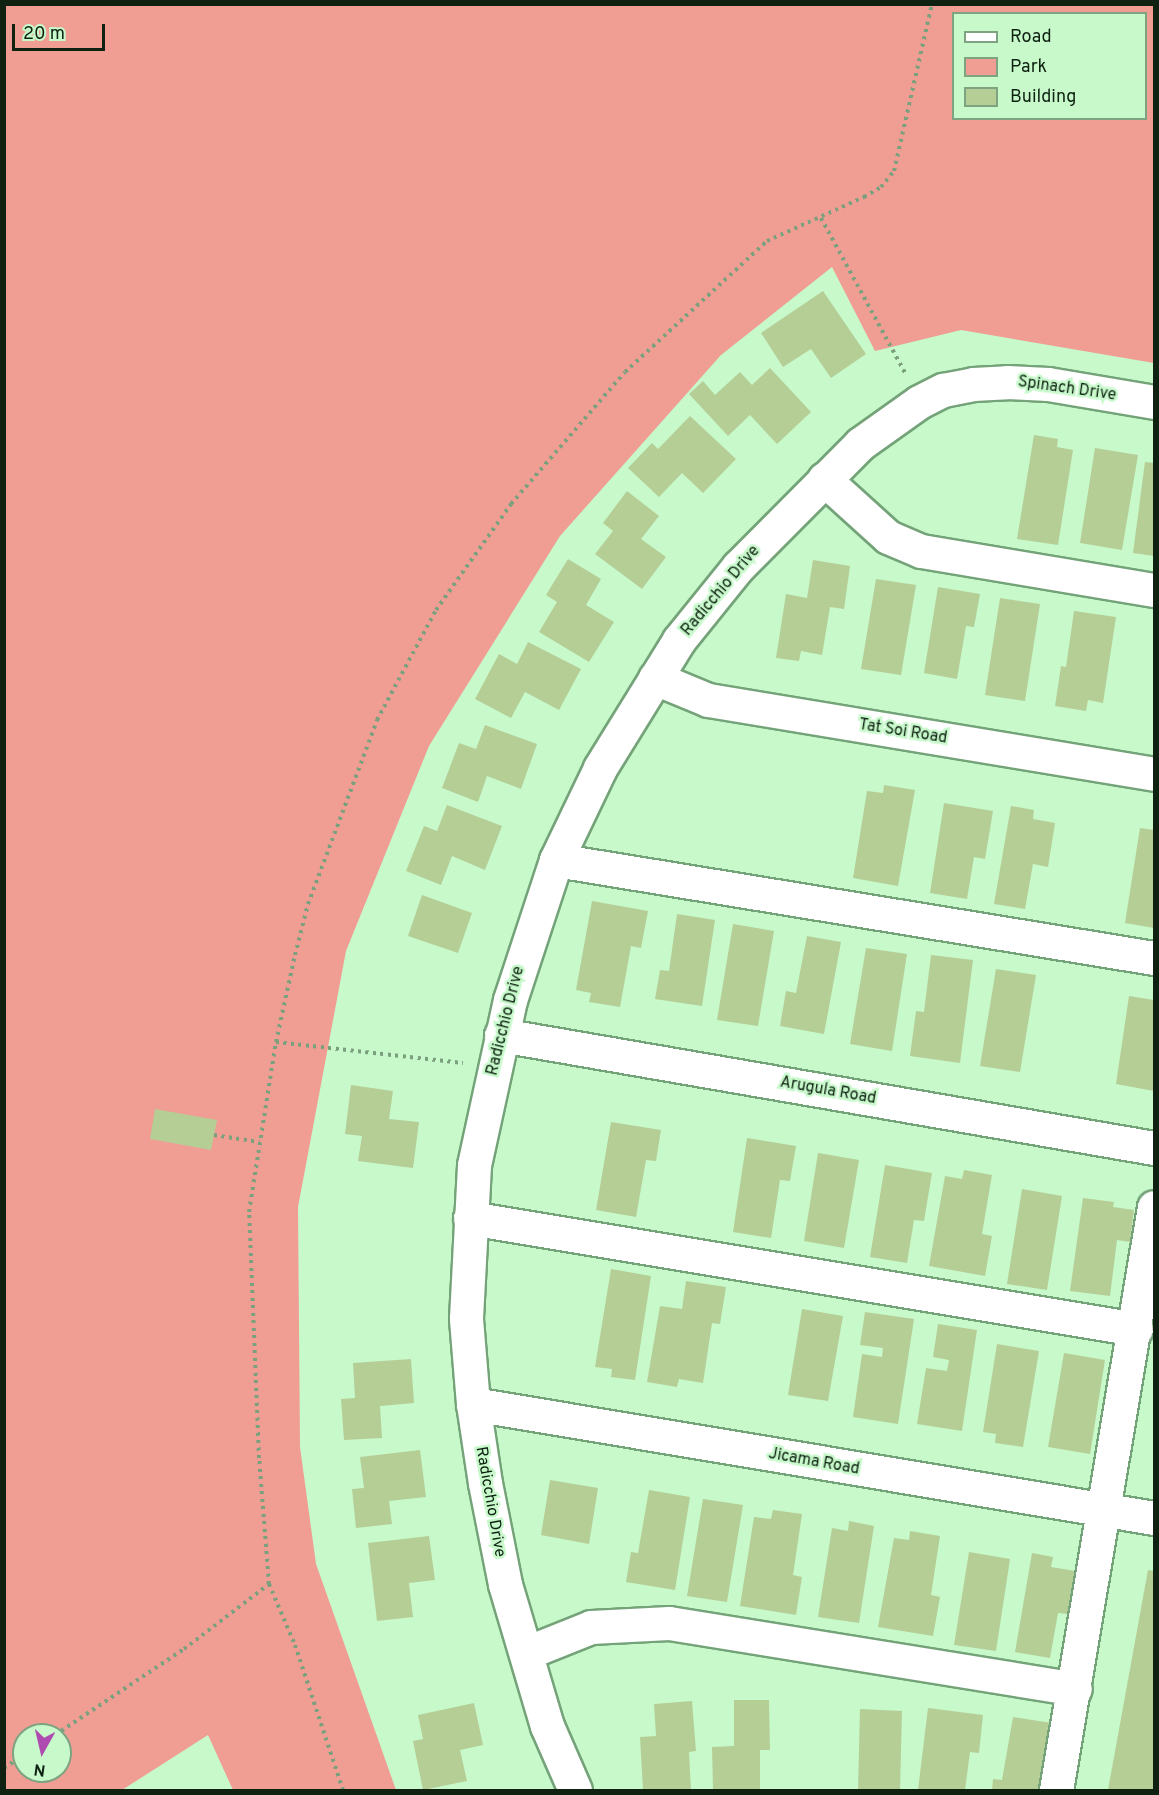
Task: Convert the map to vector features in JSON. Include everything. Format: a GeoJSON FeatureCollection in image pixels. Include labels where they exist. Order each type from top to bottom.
{"type":"FeatureCollection","features":[{"type":"Feature","properties":{"kind":"street","name":"Spinach Drive"},"geometry":{"type":"LineString","coordinates":[[931,396],[1007,382],[1048,384],[1155,402]]}},
{"type":"Feature","properties":{"kind":"street","name":"Radicchio Drive"},"geometry":{"type":"LineString","coordinates":[[575,1791],[547,1726],[505,1584],[484,1483],[473,1404],[466,1318],[474,1165],[501,1035],[525,950],[556,860],[600,768],[679,640],[738,567],[824,478],[860,444],[931,396]]}},
{"type":"Feature","properties":{"kind":"street"},"geometry":{"type":"LineString","coordinates":[[824,478],[888,537],[921,551],[1155,590]]}},
{"type":"Feature","properties":{"kind":"street","name":"Tat Soi Road"},"geometry":{"type":"LineString","coordinates":[[655,678],[708,700],[1155,774]]}},
{"type":"Feature","properties":{"kind":"street"},"geometry":{"type":"LineString","coordinates":[[556,860],[1155,958]]}},
{"type":"Feature","properties":{"kind":"street","name":"Arugula Road"},"geometry":{"type":"LineString","coordinates":[[501,1035],[1155,1148]]}},
{"type":"Feature","properties":{"kind":"street"},"geometry":{"type":"LineString","coordinates":[[1056,1791],[1155,1207]]}},
{"type":"Feature","properties":{"kind":"street"},"geometry":{"type":"LineString","coordinates":[[470,1218],[1136,1329]]}},
{"type":"Feature","properties":{"kind":"street","name":"Jicama Road"},"geometry":{"type":"LineString","coordinates":[[473,1404],[1155,1518]]}},
{"type":"Feature","properties":{"kind":"street"},"geometry":{"type":"LineString","coordinates":[[526,1653],[591,1627],[669,1623],[1075,1689]]}},
{"type":"Feature","properties":{"kind":"path"},"geometry":{"type":"LineString","coordinates":[[343,1791],[295,1645],[269,1584],[259,1458],[249,1212],[276,1042],[308,904],[377,720],[436,610],[512,504],[625,372],[767,241],[821,218],[881,187],[894,171],[933,4]]}},
{"type":"Feature","properties":{"kind":"path"},"geometry":{"type":"LineString","coordinates":[[821,218],[931,396]]}},
{"type":"Feature","properties":{"kind":"path"},"geometry":{"type":"LineString","coordinates":[[276,1042],[457,1062]]}},
{"type":"Feature","properties":{"kind":"path"},"geometry":{"type":"LineString","coordinates":[[214,1135],[259,1142]]}},
{"type":"Feature","properties":{"kind":"path"},"geometry":{"type":"LineString","coordinates":[[72,1724],[184,1649],[269,1584]]}},
{"type":"Feature","properties":{"kind":"green space"},"geometry":{"type":"Polygon","coordinates":[[[5,5],[1154,5],[1154,363],[961,330],[875,351],[832,267],[721,355],[560,536],[429,746],[346,951],[298,1207],[300,1447],[316,1564],[396,1790],[233,1790],[208,1735],[122,1790],[5,1790],[5,5]]]}},
{"type":"Feature","properties":{"kind":"building"},"geometry":{"type":"Polygon","coordinates":[[[823,291],[866,354],[831,378],[811,349],[783,367],[761,333],[823,291]]]}},
{"type":"Feature","properties":{"kind":"building"},"geometry":{"type":"Polygon","coordinates":[[[770,368],[811,412],[777,444],[750,415],[728,436],[689,394],[703,381],[715,395],[740,372],[752,385],[770,368]]]}},
{"type":"Feature","properties":{"kind":"building"},"geometry":{"type":"Polygon","coordinates":[[[690,416],[736,459],[703,493],[682,473],[659,497],[628,468],[652,443],[658,449],[690,416]]]}},
{"type":"Feature","properties":{"kind":"building"},"geometry":{"type":"Polygon","coordinates":[[[1034,435],[1058,439],[1057,447],[1073,450],[1058,545],[1017,539],[1034,435]]]}},
{"type":"Feature","properties":{"kind":"building"},"geometry":{"type":"Polygon","coordinates":[[[1095,448],[1138,455],[1122,550],[1080,543],[1095,448]]]}},
{"type":"Feature","properties":{"kind":"building"},"geometry":{"type":"Polygon","coordinates":[[[1145,462],[1154,463],[1154,556],[1133,553],[1145,462]]]}},
{"type":"Feature","properties":{"kind":"building"},"geometry":{"type":"Polygon","coordinates":[[[627,491],[659,516],[641,539],[666,557],[642,589],[595,554],[613,531],[603,523],[627,491]]]}},
{"type":"Feature","properties":{"kind":"building"},"geometry":{"type":"Polygon","coordinates":[[[568,559],[601,579],[586,605],[614,622],[589,662],[539,632],[557,602],[546,595],[568,559]]]}},
{"type":"Feature","properties":{"kind":"building"},"geometry":{"type":"Polygon","coordinates":[[[813,560],[850,566],[844,609],[830,607],[822,655],[801,651],[799,661],[776,658],[786,594],[807,598],[813,560]]]}},
{"type":"Feature","properties":{"kind":"building"},"geometry":{"type":"Polygon","coordinates":[[[876,579],[916,585],[901,675],[861,669],[876,579]]]}},
{"type":"Feature","properties":{"kind":"building"},"geometry":{"type":"Polygon","coordinates":[[[938,587],[980,594],[974,627],[966,626],[957,679],[924,673],[938,587]]]}},
{"type":"Feature","properties":{"kind":"building"},"geometry":{"type":"Polygon","coordinates":[[[1000,598],[1040,604],[1025,701],[985,695],[1000,598]]]}},
{"type":"Feature","properties":{"kind":"building"},"geometry":{"type":"Polygon","coordinates":[[[1074,611],[1116,617],[1103,703],[1088,700],[1086,711],[1055,706],[1061,666],[1066,667],[1074,611]]]}},
{"type":"Feature","properties":{"kind":"building"},"geometry":{"type":"Polygon","coordinates":[[[528,642],[581,669],[559,710],[525,692],[511,718],[475,699],[499,654],[517,664],[528,642]]]}},
{"type":"Feature","properties":{"kind":"building"},"geometry":{"type":"Polygon","coordinates":[[[485,725],[537,744],[521,789],[487,776],[478,802],[442,788],[459,743],[476,749],[485,725]]]}},
{"type":"Feature","properties":{"kind":"building"},"geometry":{"type":"Polygon","coordinates":[[[884,785],[915,790],[898,886],[853,878],[867,791],[883,793],[884,785]]]}},
{"type":"Feature","properties":{"kind":"building"},"geometry":{"type":"Polygon","coordinates":[[[944,803],[993,811],[985,859],[974,857],[967,899],[930,893],[944,803]]]}},
{"type":"Feature","properties":{"kind":"building"},"geometry":{"type":"Polygon","coordinates":[[[447,805],[502,826],[485,870],[452,856],[441,885],[406,871],[424,826],[437,831],[447,805]]]}},
{"type":"Feature","properties":{"kind":"building"},"geometry":{"type":"Polygon","coordinates":[[[1011,806],[1034,810],[1033,819],[1055,823],[1048,867],[1033,864],[1025,909],[994,904],[1011,806]]]}},
{"type":"Feature","properties":{"kind":"building"},"geometry":{"type":"Polygon","coordinates":[[[1140,828],[1154,830],[1154,928],[1125,923],[1140,828]]]}},
{"type":"Feature","properties":{"kind":"building"},"geometry":{"type":"Polygon","coordinates":[[[422,895],[472,913],[458,953],[408,936],[422,895]]]}},
{"type":"Feature","properties":{"kind":"building"},"geometry":{"type":"Polygon","coordinates":[[[592,901],[648,911],[641,948],[631,946],[620,1007],[589,1002],[591,993],[576,990],[592,901]]]}},
{"type":"Feature","properties":{"kind":"building"},"geometry":{"type":"Polygon","coordinates":[[[677,914],[715,920],[702,1006],[655,999],[660,970],[669,971],[677,914]]]}},
{"type":"Feature","properties":{"kind":"building"},"geometry":{"type":"Polygon","coordinates":[[[733,924],[774,931],[758,1026],[717,1020],[733,924]]]}},
{"type":"Feature","properties":{"kind":"building"},"geometry":{"type":"Polygon","coordinates":[[[807,936],[841,942],[824,1034],[780,1026],[786,991],[796,993],[807,936]]]}},
{"type":"Feature","properties":{"kind":"building"},"geometry":{"type":"Polygon","coordinates":[[[866,948],[907,954],[892,1051],[850,1044],[866,948]]]}},
{"type":"Feature","properties":{"kind":"building"},"geometry":{"type":"Polygon","coordinates":[[[931,955],[973,960],[960,1063],[910,1056],[916,1011],[924,1012],[931,955]]]}},
{"type":"Feature","properties":{"kind":"building"},"geometry":{"type":"Polygon","coordinates":[[[996,969],[1036,975],[1020,1072],[980,1066],[996,969]]]}},
{"type":"Feature","properties":{"kind":"building"},"geometry":{"type":"Polygon","coordinates":[[[1129,996],[1154,1000],[1154,1091],[1116,1084],[1129,996]]]}},
{"type":"Feature","properties":{"kind":"building"},"geometry":{"type":"Polygon","coordinates":[[[351,1085],[393,1091],[389,1119],[419,1122],[413,1168],[358,1161],[362,1136],[345,1134],[351,1085]]]}},
{"type":"Feature","properties":{"kind":"building"},"geometry":{"type":"Polygon","coordinates":[[[155,1109],[217,1120],[211,1150],[150,1139],[155,1109]]]}},
{"type":"Feature","properties":{"kind":"building"},"geometry":{"type":"Polygon","coordinates":[[[611,1122],[661,1130],[656,1161],[646,1160],[636,1217],[596,1210],[611,1122]]]}},
{"type":"Feature","properties":{"kind":"building"},"geometry":{"type":"Polygon","coordinates":[[[747,1138],[796,1146],[790,1181],[780,1180],[771,1238],[733,1232],[747,1138]]]}},
{"type":"Feature","properties":{"kind":"building"},"geometry":{"type":"Polygon","coordinates":[[[818,1153],[859,1160],[844,1248],[804,1241],[818,1153]]]}},
{"type":"Feature","properties":{"kind":"building"},"geometry":{"type":"Polygon","coordinates":[[[885,1165],[932,1173],[924,1221],[914,1220],[907,1263],[870,1257],[885,1165]]]}},
{"type":"Feature","properties":{"kind":"building"},"geometry":{"type":"Polygon","coordinates":[[[964,1170],[992,1175],[982,1234],[992,1236],[985,1276],[929,1266],[945,1176],[962,1179],[964,1170]]]}},
{"type":"Feature","properties":{"kind":"building"},"geometry":{"type":"Polygon","coordinates":[[[1022,1189],[1062,1196],[1047,1290],[1007,1284],[1022,1189]]]}},
{"type":"Feature","properties":{"kind":"building"},"geometry":{"type":"Polygon","coordinates":[[[1083,1198],[1114,1202],[1113,1207],[1134,1210],[1130,1242],[1117,1240],[1110,1296],[1070,1291],[1083,1198]]]}},
{"type":"Feature","properties":{"kind":"building"},"geometry":{"type":"Polygon","coordinates":[[[611,1269],[651,1276],[635,1380],[611,1377],[612,1369],[595,1367],[611,1269]]]}},
{"type":"Feature","properties":{"kind":"building"},"geometry":{"type":"Polygon","coordinates":[[[686,1281],[726,1287],[720,1324],[712,1323],[703,1383],[679,1379],[677,1387],[647,1382],[660,1306],[682,1309],[686,1281]]]}},
{"type":"Feature","properties":{"kind":"building"},"geometry":{"type":"Polygon","coordinates":[[[802,1309],[843,1316],[828,1401],[788,1395],[802,1309]]]}},
{"type":"Feature","properties":{"kind":"building"},"geometry":{"type":"Polygon","coordinates":[[[865,1312],[914,1319],[898,1424],[853,1417],[862,1354],[882,1357],[883,1348],[860,1345],[865,1312]]]}},
{"type":"Feature","properties":{"kind":"building"},"geometry":{"type":"Polygon","coordinates":[[[938,1324],[977,1330],[962,1431],[917,1424],[926,1368],[947,1371],[949,1360],[933,1357],[938,1324]]]}},
{"type":"Feature","properties":{"kind":"building"},"geometry":{"type":"Polygon","coordinates":[[[997,1344],[1039,1351],[1023,1447],[995,1443],[996,1434],[983,1432],[997,1344]]]}},
{"type":"Feature","properties":{"kind":"building"},"geometry":{"type":"Polygon","coordinates":[[[1064,1353],[1105,1360],[1090,1454],[1048,1447],[1064,1353]]]}},
{"type":"Feature","properties":{"kind":"building"},"geometry":{"type":"Polygon","coordinates":[[[411,1359],[414,1403],[380,1406],[382,1438],[344,1440],[341,1399],[355,1398],[353,1363],[411,1359]]]}},
{"type":"Feature","properties":{"kind":"building"},"geometry":{"type":"Polygon","coordinates":[[[420,1450],[426,1497],[389,1501],[392,1524],[356,1528],[352,1489],[364,1488],[360,1457],[420,1450]]]}},
{"type":"Feature","properties":{"kind":"building"},"geometry":{"type":"Polygon","coordinates":[[[550,1480],[598,1488],[589,1544],[541,1535],[550,1480]]]}},
{"type":"Feature","properties":{"kind":"building"},"geometry":{"type":"Polygon","coordinates":[[[649,1490],[690,1497],[675,1590],[626,1582],[631,1552],[638,1553],[649,1490]]]}},
{"type":"Feature","properties":{"kind":"building"},"geometry":{"type":"Polygon","coordinates":[[[703,1499],[743,1505],[727,1602],[687,1596],[703,1499]]]}},
{"type":"Feature","properties":{"kind":"building"},"geometry":{"type":"Polygon","coordinates":[[[773,1510],[802,1514],[793,1575],[802,1577],[796,1615],[740,1606],[754,1517],[771,1519],[773,1510]]]}},
{"type":"Feature","properties":{"kind":"building"},"geometry":{"type":"Polygon","coordinates":[[[849,1521],[874,1526],[859,1623],[818,1617],[832,1528],[848,1531],[849,1521]]]}},
{"type":"Feature","properties":{"kind":"building"},"geometry":{"type":"Polygon","coordinates":[[[910,1531],[940,1536],[931,1595],[940,1597],[933,1636],[878,1627],[894,1538],[909,1540],[910,1531]]]}},
{"type":"Feature","properties":{"kind":"building"},"geometry":{"type":"Polygon","coordinates":[[[429,1536],[435,1580],[409,1583],[413,1617],[377,1621],[368,1543],[429,1536]]]}},
{"type":"Feature","properties":{"kind":"building"},"geometry":{"type":"Polygon","coordinates":[[[969,1552],[1010,1559],[996,1651],[954,1645],[969,1552]]]}},
{"type":"Feature","properties":{"kind":"building"},"geometry":{"type":"Polygon","coordinates":[[[1032,1553],[1053,1557],[1051,1567],[1075,1571],[1068,1614],[1058,1613],[1050,1658],[1015,1652],[1032,1553]]]}},
{"type":"Feature","properties":{"kind":"building"},"geometry":{"type":"Polygon","coordinates":[[[1148,1570],[1154,1571],[1154,1790],[1108,1790],[1148,1570]]]}},
{"type":"Feature","properties":{"kind":"building"},"geometry":{"type":"Polygon","coordinates":[[[734,1700],[769,1700],[770,1750],[760,1750],[760,1790],[713,1790],[712,1747],[734,1746],[734,1700]]]}},
{"type":"Feature","properties":{"kind":"building"},"geometry":{"type":"Polygon","coordinates":[[[692,1701],[696,1751],[689,1752],[691,1790],[643,1790],[640,1737],[656,1736],[654,1704],[692,1701]]]}},
{"type":"Feature","properties":{"kind":"building"},"geometry":{"type":"Polygon","coordinates":[[[474,1703],[483,1745],[460,1750],[467,1781],[423,1790],[413,1741],[423,1739],[418,1715],[474,1703]]]}},
{"type":"Feature","properties":{"kind":"building"},"geometry":{"type":"Polygon","coordinates":[[[928,1708],[983,1715],[979,1753],[970,1752],[965,1790],[918,1790],[928,1708]]]}},
{"type":"Feature","properties":{"kind":"building"},"geometry":{"type":"Polygon","coordinates":[[[860,1709],[902,1711],[900,1790],[858,1790],[860,1709]]]}},
{"type":"Feature","properties":{"kind":"building"},"geometry":{"type":"Polygon","coordinates":[[[1013,1717],[1052,1723],[1041,1790],[992,1790],[993,1779],[1002,1780],[1013,1717]]]}}]}
